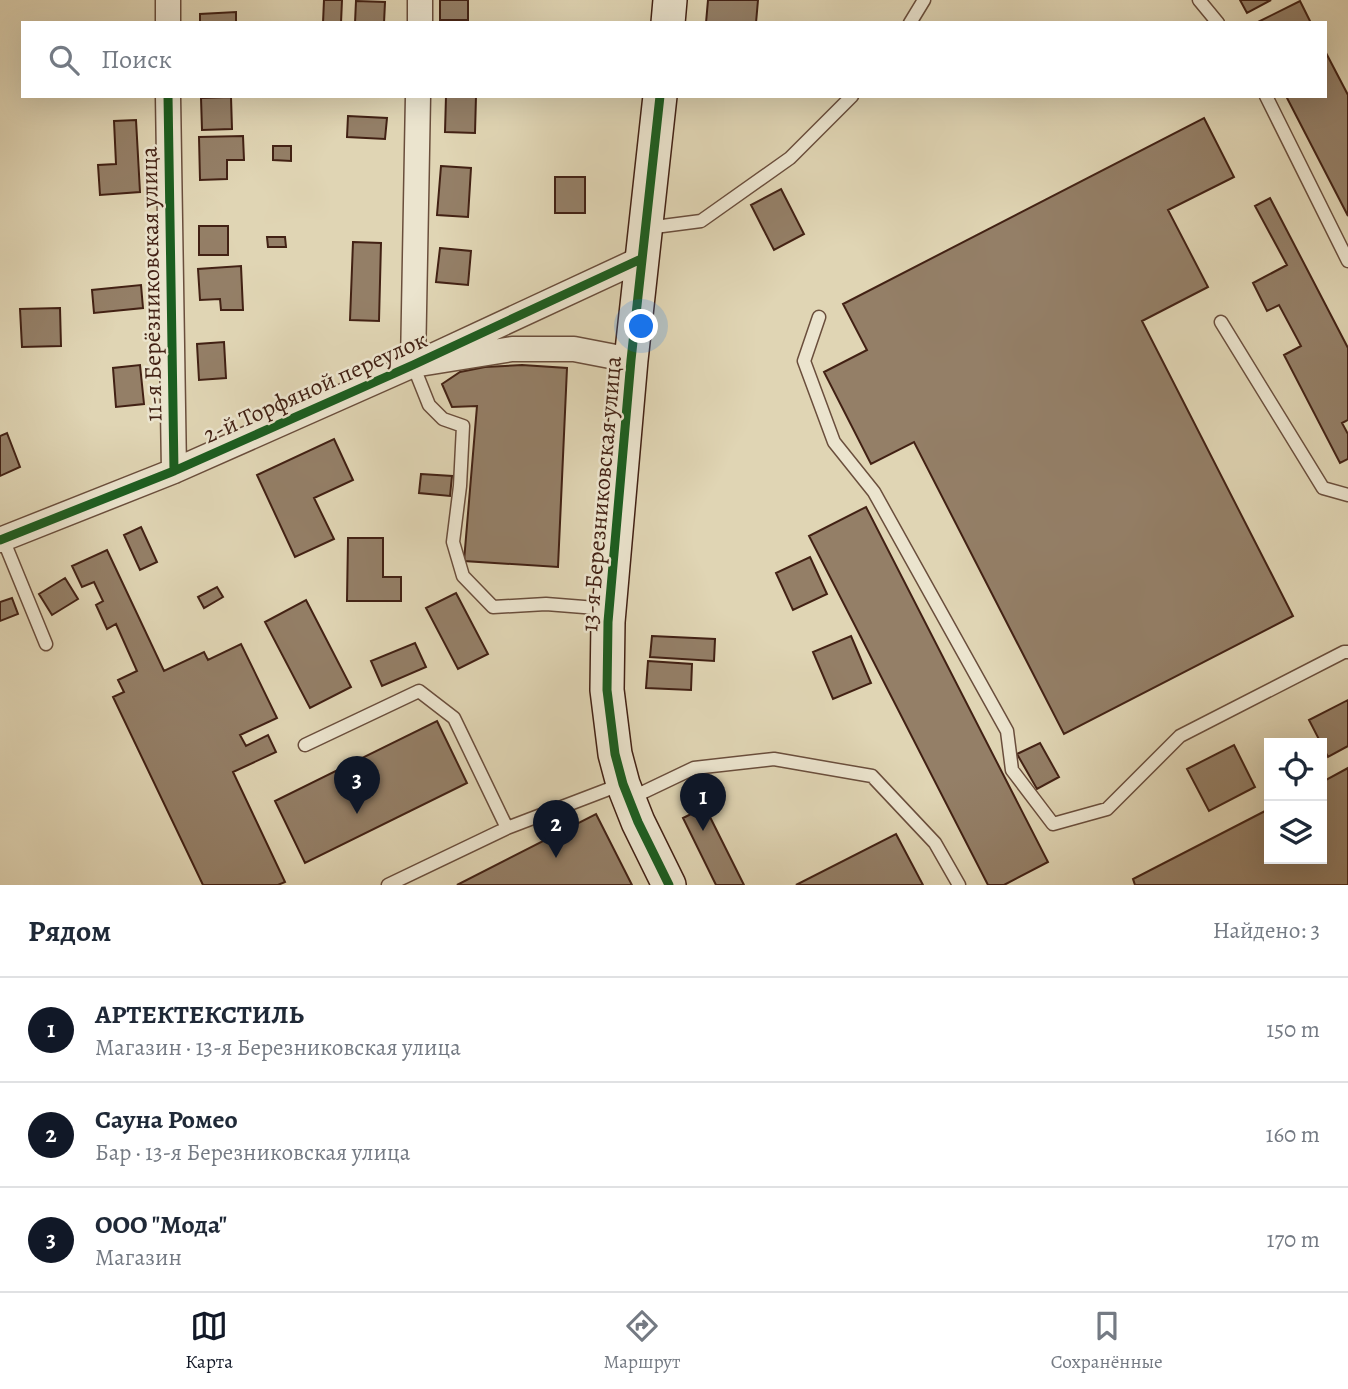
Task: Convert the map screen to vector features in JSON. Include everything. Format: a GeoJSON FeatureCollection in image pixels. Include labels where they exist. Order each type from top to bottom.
{"type":"FeatureCollection","features":[{"type":"Feature","properties":{"kind":"street"},"geometry":{"type":"LineString","coordinates":[[168,0],[168,21]]}},
{"type":"Feature","properties":{"kind":"street"},"geometry":{"type":"LineString","coordinates":[[420,0],[420,21]]}},
{"type":"Feature","properties":{"kind":"street"},"geometry":{"type":"LineString","coordinates":[[668,21],[670,0]]}},
{"type":"Feature","properties":{"kind":"street","name":"11-я Берёзниковская улица"},"geometry":{"type":"LineString","coordinates":[[168,98],[174,471]]}},
{"type":"Feature","properties":{"kind":"street"},"geometry":{"type":"LineString","coordinates":[[413,365],[418,98]]}},
{"type":"Feature","properties":{"kind":"street","name":"13-я Березниковская улица"},"geometry":{"type":"LineString","coordinates":[[660,98],[631,360],[609,609],[607,690],[615,754],[626,792],[669,885]]}},
{"type":"Feature","properties":{"kind":"street","name":"2-й Торфяной переулок"},"geometry":{"type":"LineString","coordinates":[[1,539],[174,471],[413,365],[644,243]]}},
{"type":"Feature","properties":{"kind":"street","name":"2-й Торфяной переулок"},"geometry":{"type":"LineString","coordinates":[[413,365],[512,349],[574,349],[631,360]]}},
{"type":"Feature","properties":{"kind":"lane"},"geometry":{"type":"LineString","coordinates":[[911,21],[924,0]]}},
{"type":"Feature","properties":{"kind":"lane"},"geometry":{"type":"LineString","coordinates":[[1199,0],[1216,21]]}},
{"type":"Feature","properties":{"kind":"lane"},"geometry":{"type":"LineString","coordinates":[[644,243],[701,221],[790,158],[850,98]]}},
{"type":"Feature","properties":{"kind":"lane"},"geometry":{"type":"LineString","coordinates":[[1267,98],[1348,261]]}},
{"type":"Feature","properties":{"kind":"lane"},"geometry":{"type":"LineString","coordinates":[[819,317],[804,361],[834,442],[874,492],[1007,731],[1012,769],[1053,824],[1107,808],[1180,736],[1348,652]]}},
{"type":"Feature","properties":{"kind":"lane"},"geometry":{"type":"LineString","coordinates":[[1221,322],[1323,488],[1348,495]]}},
{"type":"Feature","properties":{"kind":"lane"},"geometry":{"type":"LineString","coordinates":[[413,365],[429,405],[443,419],[463,426],[453,542],[463,576],[493,607],[546,604],[609,609]]}},
{"type":"Feature","properties":{"kind":"lane"},"geometry":{"type":"LineString","coordinates":[[1,539],[46,644]]}},
{"type":"Feature","properties":{"kind":"lane"},"geometry":{"type":"LineString","coordinates":[[305,745],[419,691],[454,718],[507,828]]}},
{"type":"Feature","properties":{"kind":"lane"},"geometry":{"type":"LineString","coordinates":[[388,885],[507,828],[694,768],[774,759],[872,775],[934,843],[959,885]]}},
{"type":"Feature","properties":{"kind":"building"},"geometry":{"type":"Polygon","coordinates":[[[324,0],[342,0],[341,21],[323,21],[324,0]]]}},
{"type":"Feature","properties":{"kind":"building"},"geometry":{"type":"Polygon","coordinates":[[[440,0],[468,0],[468,20],[440,20],[440,0]]]}},
{"type":"Feature","properties":{"kind":"building"},"geometry":{"type":"Polygon","coordinates":[[[708,0],[758,0],[756,21],[706,21],[708,0]]]}},
{"type":"Feature","properties":{"kind":"building"},"geometry":{"type":"Polygon","coordinates":[[[1240,0],[1271,0],[1247,13],[1240,0]]]}},
{"type":"Feature","properties":{"kind":"building"},"geometry":{"type":"Polygon","coordinates":[[[356,1],[385,2],[384,21],[355,21],[356,1]]]}},
{"type":"Feature","properties":{"kind":"building"},"geometry":{"type":"Polygon","coordinates":[[[1300,1],[1310,21],[1260,21],[1300,1]]]}},
{"type":"Feature","properties":{"kind":"building"},"geometry":{"type":"Polygon","coordinates":[[[236,12],[236,21],[200,21],[200,14],[236,12]]]}},
{"type":"Feature","properties":{"kind":"building"},"geometry":{"type":"Polygon","coordinates":[[[1327,55],[1348,95],[1348,216],[1287,98],[1327,98],[1327,55]]]}},
{"type":"Feature","properties":{"kind":"building"},"geometry":{"type":"Polygon","coordinates":[[[201,98],[231,98],[232,129],[202,130],[201,98]]]}},
{"type":"Feature","properties":{"kind":"building"},"geometry":{"type":"Polygon","coordinates":[[[446,98],[476,98],[475,133],[445,132],[446,98]]]}},
{"type":"Feature","properties":{"kind":"building"},"geometry":{"type":"Polygon","coordinates":[[[348,116],[387,118],[385,139],[347,137],[348,116]]]}},
{"type":"Feature","properties":{"kind":"building"},"geometry":{"type":"Polygon","coordinates":[[[1204,118],[1234,177],[1168,210],[1208,287],[1142,321],[1293,616],[1064,734],[914,442],[871,464],[824,372],[867,350],[843,304],[1204,118]]]}},
{"type":"Feature","properties":{"kind":"building"},"geometry":{"type":"Polygon","coordinates":[[[136,120],[140,192],[100,195],[98,165],[116,164],[114,121],[136,120]]]}},
{"type":"Feature","properties":{"kind":"building"},"geometry":{"type":"Polygon","coordinates":[[[243,136],[244,160],[227,160],[227,179],[200,180],[199,137],[243,136]]]}},
{"type":"Feature","properties":{"kind":"building"},"geometry":{"type":"Polygon","coordinates":[[[273,146],[291,146],[291,161],[273,160],[273,146]]]}},
{"type":"Feature","properties":{"kind":"building"},"geometry":{"type":"Polygon","coordinates":[[[441,166],[471,168],[468,217],[437,215],[441,166]]]}},
{"type":"Feature","properties":{"kind":"building"},"geometry":{"type":"Polygon","coordinates":[[[555,177],[585,177],[585,213],[555,213],[555,177]]]}},
{"type":"Feature","properties":{"kind":"building"},"geometry":{"type":"Polygon","coordinates":[[[781,189],[804,234],[774,250],[751,205],[781,189]]]}},
{"type":"Feature","properties":{"kind":"building"},"geometry":{"type":"Polygon","coordinates":[[[1270,198],[1348,348],[1348,420],[1342,423],[1348,434],[1348,459],[1340,463],[1284,355],[1301,346],[1279,305],[1267,311],[1253,283],[1287,265],[1255,206],[1270,198]]]}},
{"type":"Feature","properties":{"kind":"building"},"geometry":{"type":"Polygon","coordinates":[[[199,226],[228,226],[228,255],[199,255],[199,226]]]}},
{"type":"Feature","properties":{"kind":"building"},"geometry":{"type":"Polygon","coordinates":[[[267,237],[285,237],[286,247],[268,247],[267,237]]]}},
{"type":"Feature","properties":{"kind":"building"},"geometry":{"type":"Polygon","coordinates":[[[353,242],[381,243],[379,321],[350,320],[353,242]]]}},
{"type":"Feature","properties":{"kind":"building"},"geometry":{"type":"Polygon","coordinates":[[[440,248],[471,251],[468,285],[436,282],[440,248]]]}},
{"type":"Feature","properties":{"kind":"building"},"geometry":{"type":"Polygon","coordinates":[[[241,266],[243,310],[221,310],[220,299],[200,300],[198,269],[241,266]]]}},
{"type":"Feature","properties":{"kind":"building"},"geometry":{"type":"Polygon","coordinates":[[[141,285],[143,308],[94,313],[92,290],[141,285]]]}},
{"type":"Feature","properties":{"kind":"building"},"geometry":{"type":"Polygon","coordinates":[[[60,308],[61,346],[22,347],[20,309],[60,308]]]}},
{"type":"Feature","properties":{"kind":"building"},"geometry":{"type":"Polygon","coordinates":[[[224,342],[226,378],[199,380],[197,344],[224,342]]]}},
{"type":"Feature","properties":{"kind":"building"},"geometry":{"type":"Polygon","coordinates":[[[140,365],[144,404],[116,407],[113,368],[140,365]]]}},
{"type":"Feature","properties":{"kind":"building"},"geometry":{"type":"Polygon","coordinates":[[[522,365],[567,368],[558,567],[464,561],[477,406],[452,407],[442,384],[460,372],[485,367],[522,365]]]}},
{"type":"Feature","properties":{"kind":"building"},"geometry":{"type":"Polygon","coordinates":[[[7,433],[20,467],[0,476],[0,436],[7,433]]]}},
{"type":"Feature","properties":{"kind":"building"},"geometry":{"type":"Polygon","coordinates":[[[334,439],[353,480],[314,498],[334,539],[295,557],[257,475],[334,439]]]}},
{"type":"Feature","properties":{"kind":"building"},"geometry":{"type":"Polygon","coordinates":[[[421,474],[452,476],[450,496],[419,493],[421,474]]]}},
{"type":"Feature","properties":{"kind":"building"},"geometry":{"type":"Polygon","coordinates":[[[866,507],[1048,862],[1004,885],[988,885],[809,536],[866,507]]]}},
{"type":"Feature","properties":{"kind":"building"},"geometry":{"type":"Polygon","coordinates":[[[141,527],[157,562],[140,570],[124,535],[141,527]]]}},
{"type":"Feature","properties":{"kind":"building"},"geometry":{"type":"Polygon","coordinates":[[[348,538],[383,538],[383,577],[401,577],[401,601],[347,601],[348,538]]]}},
{"type":"Feature","properties":{"kind":"building"},"geometry":{"type":"Polygon","coordinates":[[[107,550],[164,671],[204,652],[208,660],[241,644],[277,718],[240,735],[246,746],[268,735],[276,752],[233,772],[285,882],[278,885],[203,885],[113,697],[124,692],[118,680],[137,671],[116,624],[107,629],[96,605],[103,601],[94,582],[82,587],[72,566],[107,550]]]}},
{"type":"Feature","properties":{"kind":"building"},"geometry":{"type":"Polygon","coordinates":[[[810,557],[827,594],[793,610],[776,573],[810,557]]]}},
{"type":"Feature","properties":{"kind":"building"},"geometry":{"type":"Polygon","coordinates":[[[65,578],[78,599],[52,615],[39,594],[65,578]]]}},
{"type":"Feature","properties":{"kind":"building"},"geometry":{"type":"Polygon","coordinates":[[[217,587],[223,597],[204,608],[198,597],[217,587]]]}},
{"type":"Feature","properties":{"kind":"building"},"geometry":{"type":"Polygon","coordinates":[[[456,593],[488,654],[458,669],[426,608],[456,593]]]}},
{"type":"Feature","properties":{"kind":"building"},"geometry":{"type":"Polygon","coordinates":[[[12,598],[18,614],[0,621],[0,602],[12,598]]]}},
{"type":"Feature","properties":{"kind":"building"},"geometry":{"type":"Polygon","coordinates":[[[306,600],[351,687],[310,708],[265,622],[306,600]]]}},
{"type":"Feature","properties":{"kind":"building"},"geometry":{"type":"Polygon","coordinates":[[[652,636],[715,639],[714,661],[650,657],[652,636]]]}},
{"type":"Feature","properties":{"kind":"building"},"geometry":{"type":"Polygon","coordinates":[[[851,636],[871,683],[833,699],[813,652],[851,636]]]}},
{"type":"Feature","properties":{"kind":"building"},"geometry":{"type":"Polygon","coordinates":[[[415,643],[426,667],[382,686],[371,661],[415,643]]]}},
{"type":"Feature","properties":{"kind":"building"},"geometry":{"type":"Polygon","coordinates":[[[648,661],[692,664],[691,690],[646,688],[648,661]]]}},
{"type":"Feature","properties":{"kind":"building"},"geometry":{"type":"Polygon","coordinates":[[[1348,700],[1348,746],[1328,757],[1327,738],[1318,738],[1309,720],[1348,700]]]}},
{"type":"Feature","properties":{"kind":"building"},"geometry":{"type":"Polygon","coordinates":[[[437,721],[467,783],[305,863],[275,801],[437,721]]]}},
{"type":"Feature","properties":{"kind":"building"},"geometry":{"type":"Polygon","coordinates":[[[1040,743],[1059,777],[1037,789],[1017,754],[1040,743]]]}},
{"type":"Feature","properties":{"kind":"building"},"geometry":{"type":"Polygon","coordinates":[[[1234,745],[1255,787],[1209,811],[1187,769],[1234,745]]]}},
{"type":"Feature","properties":{"kind":"building"},"geometry":{"type":"Polygon","coordinates":[[[1348,768],[1348,885],[1135,885],[1133,879],[1264,812],[1264,864],[1327,864],[1327,779],[1348,768]]]}},
{"type":"Feature","properties":{"kind":"building"},"geometry":{"type":"Polygon","coordinates":[[[705,807],[744,885],[716,885],[683,818],[705,807]]]}},
{"type":"Feature","properties":{"kind":"building"},"geometry":{"type":"Polygon","coordinates":[[[596,814],[632,885],[457,885],[596,814]]]}},
{"type":"Feature","properties":{"kind":"building"},"geometry":{"type":"Polygon","coordinates":[[[896,834],[923,885],[796,885],[896,834]]]}},
{"type":"Feature","properties":{"kind":"cycle path"},"geometry":{"type":"LineString","coordinates":[[168,98],[174,471]]}},
{"type":"Feature","properties":{"kind":"cycle path"},"geometry":{"type":"LineString","coordinates":[[660,98],[631,360],[608,622],[607,690],[615,754],[623,784],[669,885]]}},
{"type":"Feature","properties":{"kind":"cycle path"},"geometry":{"type":"LineString","coordinates":[[0,540],[174,471],[413,365],[641,259]]}},
{"type":"Feature","properties":{"kind":"place","name":"ООО \"Мода\""},"geometry":{"type":"Point","coordinates":[357,814]}},
{"type":"Feature","properties":{"kind":"place","name":"АРТЕКТЕКСТИЛЬ"},"geometry":{"type":"Point","coordinates":[703,831]}},
{"type":"Feature","properties":{"kind":"place","name":"Сауна Ромео"},"geometry":{"type":"Point","coordinates":[556,858]}}]}
